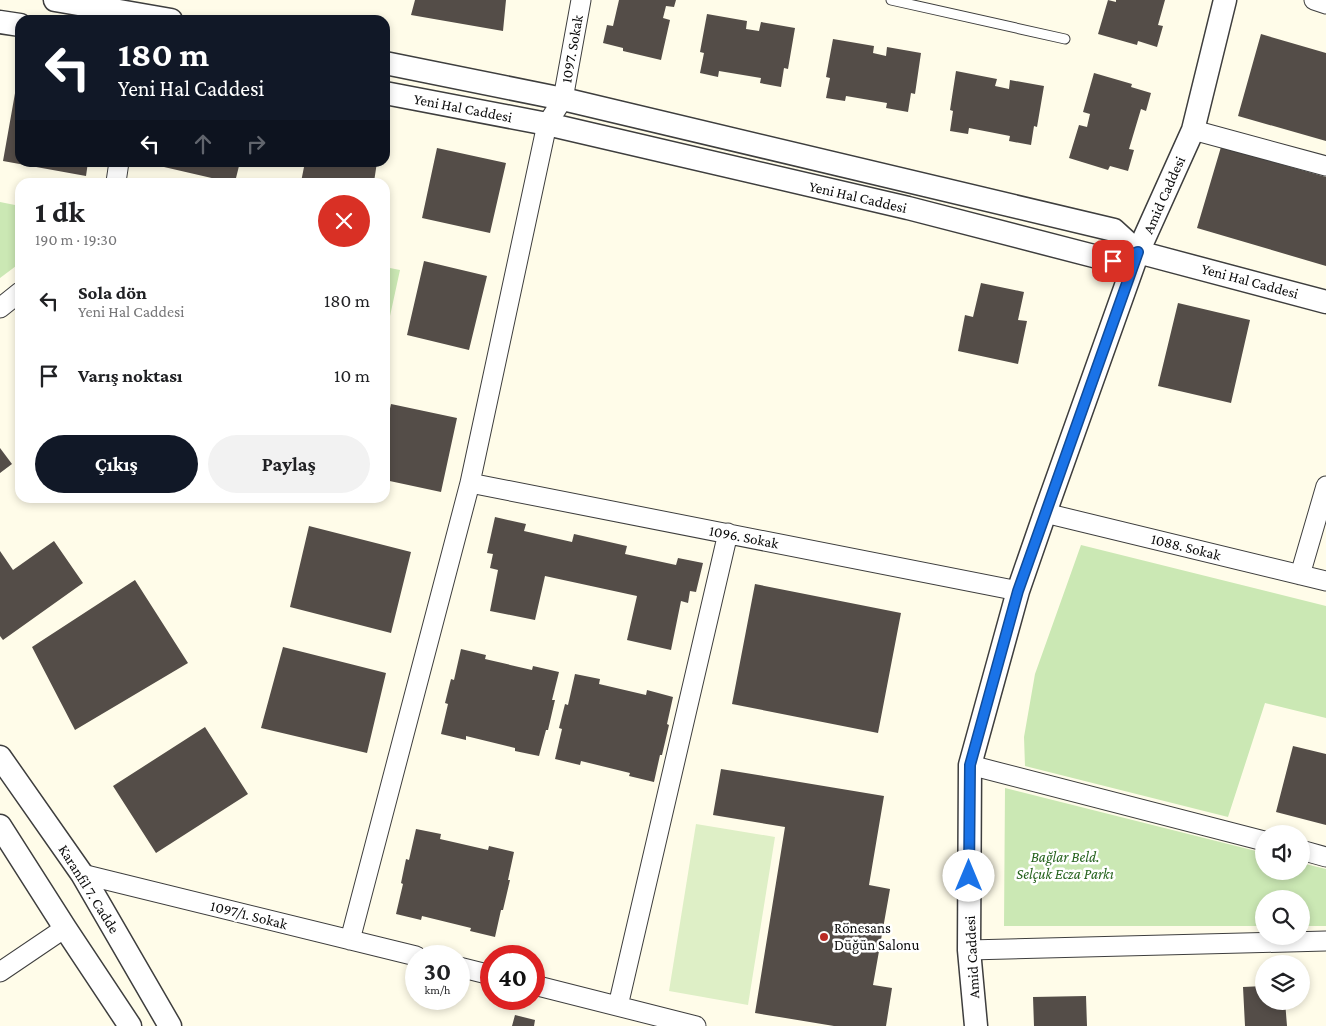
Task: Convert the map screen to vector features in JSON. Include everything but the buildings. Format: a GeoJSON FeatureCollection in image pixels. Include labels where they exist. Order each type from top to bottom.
{"type":"FeatureCollection","features":[{"type":"Feature","properties":{"kind":"street"},"geometry":{"type":"LineString","coordinates":[[55,0],[144,7],[161,15]]}},
{"type":"Feature","properties":{"kind":"street","name":"1097. Sokak"},"geometry":{"type":"LineString","coordinates":[[563,99],[580,0]]}},
{"type":"Feature","properties":{"kind":"street","name":"Amid Caddesi"},"geometry":{"type":"LineString","coordinates":[[976,1026],[969,950],[970,765],[1018,591],[1045,513],[1138,252],[1193,130],[1225,0]]}},
{"type":"Feature","properties":{"kind":"street"},"geometry":{"type":"LineString","coordinates":[[1314,0],[1326,4]]}},
{"type":"Feature","properties":{"kind":"street"},"geometry":{"type":"LineString","coordinates":[[0,22],[15,24]]}},
{"type":"Feature","properties":{"kind":"street"},"geometry":{"type":"LineString","coordinates":[[390,64],[563,99],[1114,230],[1138,252]]}},
{"type":"Feature","properties":{"kind":"street","name":"Yeni Hal Caddesi"},"geometry":{"type":"LineString","coordinates":[[390,94],[546,124],[908,208],[1113,261],[1138,252],[1326,302]]}},
{"type":"Feature","properties":{"kind":"street"},"geometry":{"type":"LineString","coordinates":[[350,940],[470,483],[546,124],[563,99]]}},
{"type":"Feature","properties":{"kind":"street"},"geometry":{"type":"LineString","coordinates":[[1193,130],[1326,166]]}},
{"type":"Feature","properties":{"kind":"street"},"geometry":{"type":"LineString","coordinates":[[0,308],[15,296]]}},
{"type":"Feature","properties":{"kind":"street","name":"1096. Sokak"},"geometry":{"type":"LineString","coordinates":[[470,483],[1018,591]]}},
{"type":"Feature","properties":{"kind":"street"},"geometry":{"type":"LineString","coordinates":[[1300,575],[1326,486]]}},
{"type":"Feature","properties":{"kind":"street","name":"1088. Sokak"},"geometry":{"type":"LineString","coordinates":[[1045,513],[1326,581]]}},
{"type":"Feature","properties":{"kind":"street"},"geometry":{"type":"LineString","coordinates":[[618,1006],[728,533]]}},
{"type":"Feature","properties":{"kind":"street","name":"Karanfil 7. Cadde"},"geometry":{"type":"LineString","coordinates":[[0,757],[82,874],[170,1026]]}},
{"type":"Feature","properties":{"kind":"street"},"geometry":{"type":"LineString","coordinates":[[970,765],[1255,839]]}},
{"type":"Feature","properties":{"kind":"street"},"geometry":{"type":"LineString","coordinates":[[0,826],[130,1026]]}},
{"type":"Feature","properties":{"kind":"street"},"geometry":{"type":"LineString","coordinates":[[1310,853],[1326,857]]}},
{"type":"Feature","properties":{"kind":"street","name":"1097/1. Sokak"},"geometry":{"type":"LineString","coordinates":[[82,874],[405,953]]}},
{"type":"Feature","properties":{"kind":"street"},"geometry":{"type":"LineString","coordinates":[[0,972],[65,928]]}},
{"type":"Feature","properties":{"kind":"street"},"geometry":{"type":"LineString","coordinates":[[969,950],[1326,940]]}},
{"type":"Feature","properties":{"kind":"street"},"geometry":{"type":"LineString","coordinates":[[545,988],[696,1026]]}},
{"type":"Feature","properties":{"kind":"lane"},"geometry":{"type":"LineString","coordinates":[[891,0],[1065,39]]}},
{"type":"Feature","properties":{"kind":"green space"},"geometry":{"type":"Polygon","coordinates":[[[0,202],[15,205],[15,267],[0,278],[0,202]]]}},
{"type":"Feature","properties":{"kind":"green space"},"geometry":{"type":"Polygon","coordinates":[[[390,268],[400,270],[390,316],[390,268]]]}},
{"type":"Feature","properties":{"kind":"green space"},"geometry":{"type":"Polygon","coordinates":[[[1081,545],[1326,606],[1326,718],[1265,703],[1228,817],[1025,766],[1024,737],[1035,674],[1081,545]]]}},
{"type":"Feature","properties":{"kind":"green space","name":"Bağlar Beld. Selçuk Ecza Parkı"},"geometry":{"type":"Polygon","coordinates":[[[1005,788],[1255,851],[1255,880],[1310,880],[1310,865],[1326,869],[1326,926],[1310,926],[1310,890],[1255,890],[1255,926],[1004,926],[1005,788]]]}},
{"type":"Feature","properties":{"kind":"green space"},"geometry":{"type":"Polygon","coordinates":[[[696,824],[775,837],[748,1005],[669,991],[696,824]]]}},
{"type":"Feature","properties":{"kind":"place","name":"Rönesans Düğün Salonu"},"geometry":{"type":"Point","coordinates":[824,937]}},
{"type":"Feature","properties":{"kind":"route"},"geometry":{"type":"LineString","coordinates":[[969,876],[970,765],[1018,591],[1138,252],[1113,261]]}}]}
